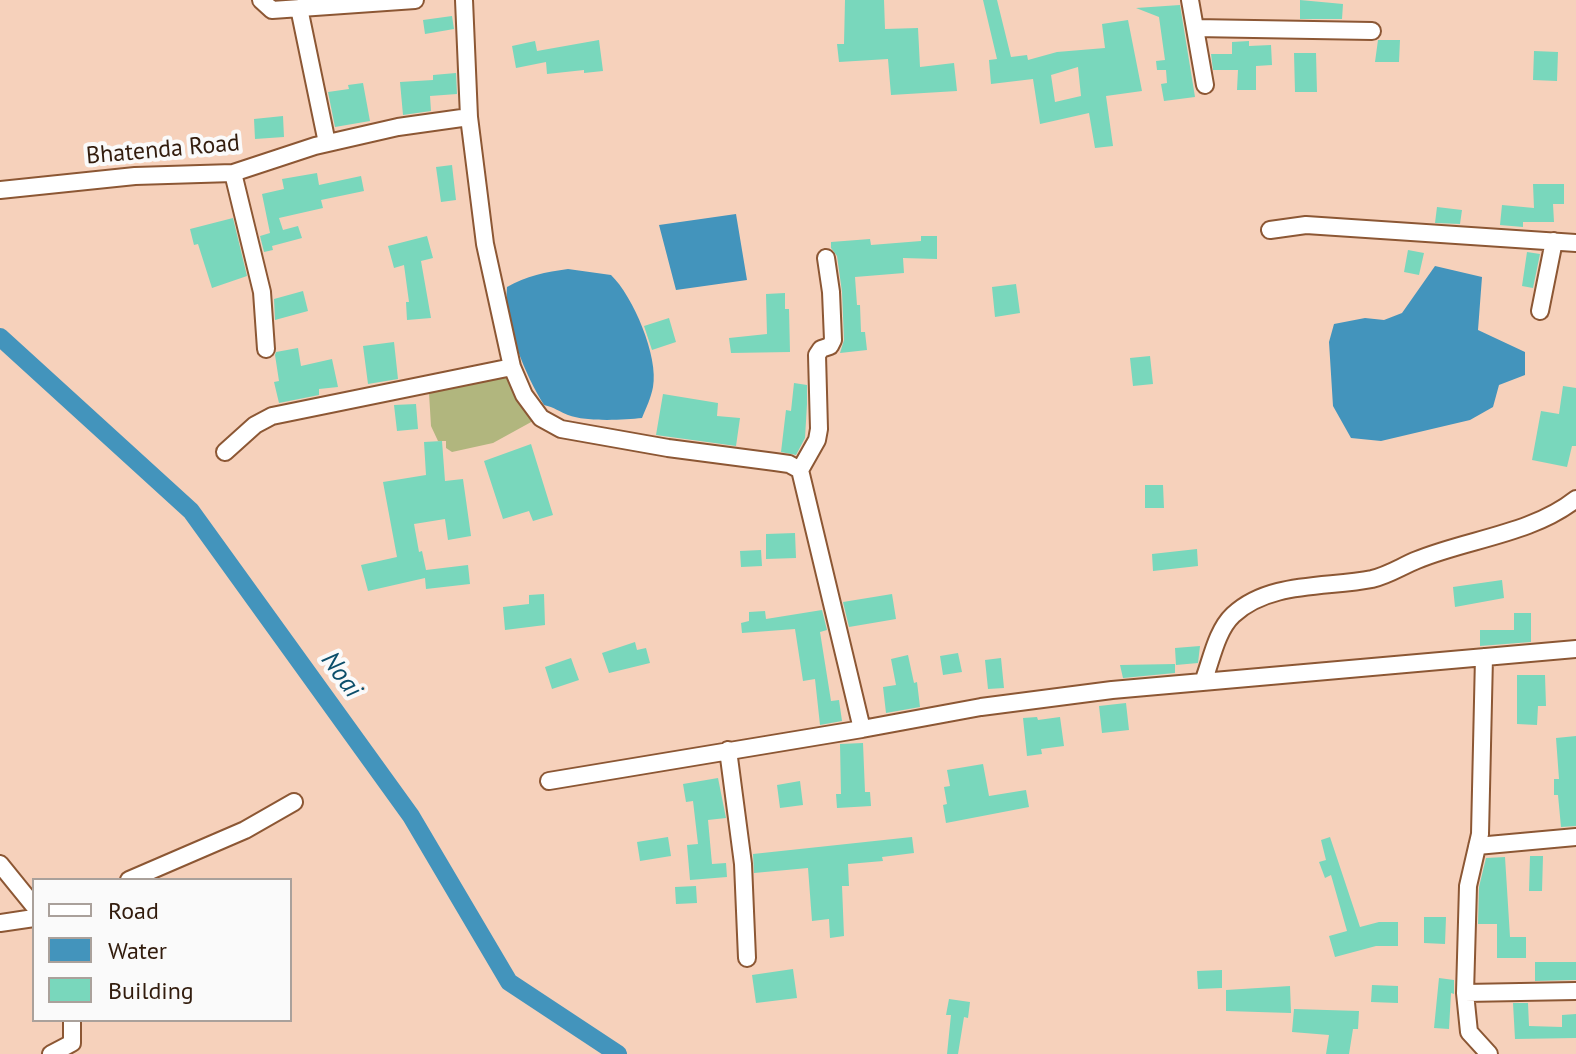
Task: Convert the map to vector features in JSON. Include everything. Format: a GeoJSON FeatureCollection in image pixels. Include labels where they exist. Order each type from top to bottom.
{"type":"FeatureCollection","features":[{"type":"Feature","properties":{"kind":"street"},"geometry":{"type":"LineString","coordinates":[[261,0],[272,10],[408,1]]}},
{"type":"Feature","properties":{"kind":"street"},"geometry":{"type":"LineString","coordinates":[[464,0],[469,117],[485,244],[512,367],[524,395],[541,418],[561,429],[668,448],[789,464],[800,470]]}},
{"type":"Feature","properties":{"kind":"street"},"geometry":{"type":"LineString","coordinates":[[1190,0],[1205,85]]}},
{"type":"Feature","properties":{"kind":"street"},"geometry":{"type":"LineString","coordinates":[[299,8],[327,143]]}},
{"type":"Feature","properties":{"kind":"street"},"geometry":{"type":"LineString","coordinates":[[1195,28],[1372,31]]}},
{"type":"Feature","properties":{"kind":"street","name":"Bhatenda Road"},"geometry":{"type":"LineString","coordinates":[[0,190],[135,176],[233,173],[327,143],[398,127],[469,117]]}},
{"type":"Feature","properties":{"kind":"street"},"geometry":{"type":"LineString","coordinates":[[233,173],[262,292],[266,349]]}},
{"type":"Feature","properties":{"kind":"street"},"geometry":{"type":"LineString","coordinates":[[1270,230],[1306,225],[1576,243]]}},
{"type":"Feature","properties":{"kind":"street"},"geometry":{"type":"LineString","coordinates":[[1540,311],[1554,241]]}},
{"type":"Feature","properties":{"kind":"street"},"geometry":{"type":"LineString","coordinates":[[826,258],[833,340],[817,355],[819,429],[817,440],[800,470],[862,729]]}},
{"type":"Feature","properties":{"kind":"street"},"geometry":{"type":"LineString","coordinates":[[225,452],[255,425],[272,416],[512,367]]}},
{"type":"Feature","properties":{"kind":"street"},"geometry":{"type":"LineString","coordinates":[[1203,682],[1225,625],[1233,615],[1252,602],[1316,585],[1377,578],[1417,560],[1497,537],[1576,499]]}},
{"type":"Feature","properties":{"kind":"street"},"geometry":{"type":"LineString","coordinates":[[549,781],[981,707],[1203,682],[1576,649]]}},
{"type":"Feature","properties":{"kind":"street"},"geometry":{"type":"LineString","coordinates":[[1484,657],[1480,834],[1468,886],[1465,993],[1469,1032],[1489,1054]]}},
{"type":"Feature","properties":{"kind":"street"},"geometry":{"type":"LineString","coordinates":[[728,750],[743,864],[747,958]]}},
{"type":"Feature","properties":{"kind":"street"},"geometry":{"type":"LineString","coordinates":[[134,878],[245,830],[294,802]]}},
{"type":"Feature","properties":{"kind":"street"},"geometry":{"type":"LineString","coordinates":[[1477,846],[1576,837]]}},
{"type":"Feature","properties":{"kind":"street"},"geometry":{"type":"LineString","coordinates":[[0,864],[32,904]]}},
{"type":"Feature","properties":{"kind":"street"},"geometry":{"type":"LineString","coordinates":[[0,923],[32,918]]}},
{"type":"Feature","properties":{"kind":"street"},"geometry":{"type":"LineString","coordinates":[[1465,993],[1576,991]]}},
{"type":"Feature","properties":{"kind":"street"},"geometry":{"type":"LineString","coordinates":[[51,1054],[74,1049],[72,1022]]}},
{"type":"Feature","properties":{"kind":"green space"},"geometry":{"type":"Polygon","coordinates":[[[510,375],[533,421],[493,443],[452,452],[446,448],[446,441],[438,441],[431,426],[429,393],[417,393],[510,375]]]}},
{"type":"Feature","properties":{"kind":"water"},"geometry":{"type":"Polygon","coordinates":[[[736,214],[747,280],[676,290],[659,225],[736,214]]]}},
{"type":"Feature","properties":{"kind":"water"},"geometry":{"type":"Polygon","coordinates":[[[1435,266],[1482,277],[1478,330],[1525,352],[1525,375],[1499,385],[1493,407],[1470,420],[1381,441],[1351,438],[1333,406],[1329,342],[1334,324],[1365,318],[1384,320],[1402,313],[1435,266]]]}},
{"type":"Feature","properties":{"kind":"water"},"geometry":{"type":"Polygon","coordinates":[[[568,269],[611,275],[636,312],[648,344],[654,374],[652,391],[642,418],[594,420],[568,415],[544,405],[530,379],[512,333],[507,287],[536,275],[568,269]]]}},
{"type":"Feature","properties":{"kind":"building"},"geometry":{"type":"Polygon","coordinates":[[[845,0],[884,0],[885,29],[918,28],[920,67],[954,63],[957,91],[891,95],[888,59],[839,62],[837,44],[844,44],[845,0]]]}},
{"type":"Feature","properties":{"kind":"building"},"geometry":{"type":"Polygon","coordinates":[[[983,0],[997,0],[1011,57],[1027,55],[1028,60],[1057,52],[1105,48],[1102,24],[1128,20],[1142,91],[1106,96],[1113,146],[1095,148],[1089,113],[1040,124],[1033,79],[991,84],[989,60],[997,59],[983,0]],[[1078,67],[1051,75],[1055,102],[1081,96],[1078,67]]]}},
{"type":"Feature","properties":{"kind":"building"},"geometry":{"type":"Polygon","coordinates":[[[1300,0],[1343,4],[1342,19],[1300,19],[1300,0]]]}},
{"type":"Feature","properties":{"kind":"building"},"geometry":{"type":"Polygon","coordinates":[[[1180,5],[1195,97],[1164,101],[1161,84],[1167,83],[1166,70],[1157,70],[1156,61],[1165,60],[1159,17],[1136,8],[1180,5]]]}},
{"type":"Feature","properties":{"kind":"building"},"geometry":{"type":"Polygon","coordinates":[[[452,16],[454,29],[425,34],[423,20],[452,16]]]}},
{"type":"Feature","properties":{"kind":"building"},"geometry":{"type":"Polygon","coordinates":[[[599,40],[603,71],[547,74],[546,62],[516,68],[512,46],[535,41],[537,51],[599,40]]]}},
{"type":"Feature","properties":{"kind":"building"},"geometry":{"type":"Polygon","coordinates":[[[1378,40],[1400,40],[1399,62],[1375,62],[1378,40]]]}},
{"type":"Feature","properties":{"kind":"building"},"geometry":{"type":"Polygon","coordinates":[[[1249,41],[1249,46],[1271,45],[1272,65],[1256,66],[1256,90],[1237,90],[1238,70],[1213,70],[1211,54],[1232,54],[1232,42],[1249,41]]]}},
{"type":"Feature","properties":{"kind":"building"},"geometry":{"type":"Polygon","coordinates":[[[1534,51],[1558,52],[1557,81],[1533,80],[1534,51]]]}},
{"type":"Feature","properties":{"kind":"building"},"geometry":{"type":"Polygon","coordinates":[[[1294,53],[1316,53],[1317,92],[1295,92],[1294,53]]]}},
{"type":"Feature","properties":{"kind":"building"},"geometry":{"type":"Polygon","coordinates":[[[456,73],[457,94],[430,96],[431,111],[403,115],[400,82],[433,80],[433,75],[456,73]]]}},
{"type":"Feature","properties":{"kind":"building"},"geometry":{"type":"Polygon","coordinates":[[[363,83],[370,121],[335,127],[328,92],[363,83]]]}},
{"type":"Feature","properties":{"kind":"building"},"geometry":{"type":"Polygon","coordinates":[[[283,116],[284,137],[255,139],[254,119],[283,116]]]}},
{"type":"Feature","properties":{"kind":"building"},"geometry":{"type":"Polygon","coordinates":[[[452,165],[456,200],[441,202],[436,167],[452,165]]]}},
{"type":"Feature","properties":{"kind":"building"},"geometry":{"type":"Polygon","coordinates":[[[317,173],[319,185],[361,176],[364,191],[321,200],[323,208],[279,218],[283,230],[298,226],[302,238],[272,246],[273,250],[264,252],[260,236],[270,233],[262,194],[284,189],[282,179],[317,173]]]}},
{"type":"Feature","properties":{"kind":"building"},"geometry":{"type":"Polygon","coordinates":[[[1533,184],[1564,184],[1564,204],[1553,204],[1554,222],[1523,222],[1523,227],[1500,225],[1502,205],[1534,208],[1533,184]]]}},
{"type":"Feature","properties":{"kind":"building"},"geometry":{"type":"Polygon","coordinates":[[[1437,207],[1462,210],[1460,224],[1435,223],[1437,207]]]}},
{"type":"Feature","properties":{"kind":"building"},"geometry":{"type":"Polygon","coordinates":[[[233,218],[247,276],[212,288],[190,229],[233,218]]]}},
{"type":"Feature","properties":{"kind":"building"},"geometry":{"type":"Polygon","coordinates":[[[427,236],[433,258],[421,261],[431,318],[407,320],[406,302],[409,302],[404,265],[394,268],[388,246],[427,236]]]}},
{"type":"Feature","properties":{"kind":"building"},"geometry":{"type":"Polygon","coordinates":[[[921,236],[937,236],[937,259],[903,258],[904,273],[855,277],[861,332],[865,332],[867,350],[840,353],[844,340],[842,292],[837,256],[831,242],[870,239],[871,245],[921,241],[921,236]]]}},
{"type":"Feature","properties":{"kind":"building"},"geometry":{"type":"Polygon","coordinates":[[[1408,250],[1424,253],[1419,275],[1404,272],[1408,250]]]}},
{"type":"Feature","properties":{"kind":"building"},"geometry":{"type":"Polygon","coordinates":[[[1527,252],[1540,254],[1533,288],[1522,286],[1527,252]]]}},
{"type":"Feature","properties":{"kind":"building"},"geometry":{"type":"Polygon","coordinates":[[[1016,284],[1020,313],[995,317],[992,287],[1016,284]]]}},
{"type":"Feature","properties":{"kind":"building"},"geometry":{"type":"Polygon","coordinates":[[[303,291],[308,311],[275,320],[274,299],[303,291]]]}},
{"type":"Feature","properties":{"kind":"building"},"geometry":{"type":"Polygon","coordinates":[[[785,293],[785,309],[789,309],[790,352],[731,353],[729,338],[767,334],[766,294],[785,293]]]}},
{"type":"Feature","properties":{"kind":"building"},"geometry":{"type":"Polygon","coordinates":[[[669,318],[676,342],[652,350],[644,326],[669,318]]]}},
{"type":"Feature","properties":{"kind":"building"},"geometry":{"type":"Polygon","coordinates":[[[394,342],[398,379],[368,384],[363,346],[394,342]]]}},
{"type":"Feature","properties":{"kind":"building"},"geometry":{"type":"Polygon","coordinates":[[[298,348],[301,366],[332,359],[338,387],[319,389],[319,395],[279,403],[274,382],[279,381],[276,352],[298,348]]]}},
{"type":"Feature","properties":{"kind":"building"},"geometry":{"type":"Polygon","coordinates":[[[1150,356],[1153,384],[1133,386],[1130,358],[1150,356]]]}},
{"type":"Feature","properties":{"kind":"building"},"geometry":{"type":"Polygon","coordinates":[[[794,383],[807,385],[805,438],[796,455],[781,452],[786,410],[791,411],[794,383]]]}},
{"type":"Feature","properties":{"kind":"building"},"geometry":{"type":"Polygon","coordinates":[[[1563,386],[1576,388],[1576,446],[1572,446],[1567,467],[1532,460],[1541,411],[1559,414],[1563,386]]]}},
{"type":"Feature","properties":{"kind":"building"},"geometry":{"type":"Polygon","coordinates":[[[663,394],[718,403],[717,416],[740,418],[736,446],[656,435],[663,394]]]}},
{"type":"Feature","properties":{"kind":"building"},"geometry":{"type":"Polygon","coordinates":[[[416,404],[418,429],[397,431],[394,405],[416,404]]]}},
{"type":"Feature","properties":{"kind":"building"},"geometry":{"type":"Polygon","coordinates":[[[442,441],[445,481],[463,479],[471,536],[448,540],[445,519],[414,524],[419,552],[422,551],[426,570],[468,565],[470,584],[426,589],[425,578],[368,591],[361,565],[397,557],[383,482],[426,475],[424,442],[442,441]]]}},
{"type":"Feature","properties":{"kind":"building"},"geometry":{"type":"Polygon","coordinates":[[[531,444],[553,515],[533,521],[529,511],[503,519],[484,461],[531,444]]]}},
{"type":"Feature","properties":{"kind":"building"},"geometry":{"type":"Polygon","coordinates":[[[1145,485],[1163,485],[1164,508],[1145,508],[1145,485]]]}},
{"type":"Feature","properties":{"kind":"building"},"geometry":{"type":"Polygon","coordinates":[[[795,533],[796,558],[766,559],[766,534],[795,533]]]}},
{"type":"Feature","properties":{"kind":"building"},"geometry":{"type":"Polygon","coordinates":[[[1197,549],[1198,566],[1153,571],[1152,554],[1197,549]]]}},
{"type":"Feature","properties":{"kind":"building"},"geometry":{"type":"Polygon","coordinates":[[[761,550],[762,566],[741,567],[740,551],[761,550]]]}},
{"type":"Feature","properties":{"kind":"building"},"geometry":{"type":"Polygon","coordinates":[[[1502,580],[1504,598],[1455,607],[1453,587],[1502,580]]]}},
{"type":"Feature","properties":{"kind":"building"},"geometry":{"type":"Polygon","coordinates":[[[544,594],[545,625],[505,630],[503,607],[529,604],[529,595],[544,594]]]}},
{"type":"Feature","properties":{"kind":"building"},"geometry":{"type":"Polygon","coordinates":[[[892,594],[896,619],[849,627],[843,602],[892,594]]]}},
{"type":"Feature","properties":{"kind":"building"},"geometry":{"type":"Polygon","coordinates":[[[822,610],[827,630],[820,632],[831,701],[839,700],[842,721],[820,725],[815,679],[803,681],[795,629],[742,633],[741,623],[749,621],[749,612],[765,611],[766,619],[822,610]]]}},
{"type":"Feature","properties":{"kind":"building"},"geometry":{"type":"Polygon","coordinates":[[[1514,613],[1531,613],[1531,642],[1480,646],[1480,630],[1514,630],[1514,613]]]}},
{"type":"Feature","properties":{"kind":"building"},"geometry":{"type":"Polygon","coordinates":[[[635,642],[637,650],[646,648],[650,663],[609,673],[602,653],[635,642]]]}},
{"type":"Feature","properties":{"kind":"building"},"geometry":{"type":"Polygon","coordinates":[[[1200,646],[1198,663],[1176,665],[1175,648],[1200,646]]]}},
{"type":"Feature","properties":{"kind":"building"},"geometry":{"type":"Polygon","coordinates":[[[958,653],[962,672],[943,675],[940,656],[958,653]]]}},
{"type":"Feature","properties":{"kind":"building"},"geometry":{"type":"Polygon","coordinates":[[[908,655],[914,683],[917,682],[920,707],[886,713],[883,687],[896,685],[891,659],[908,655]]]}},
{"type":"Feature","properties":{"kind":"building"},"geometry":{"type":"Polygon","coordinates":[[[571,658],[579,680],[552,689],[545,667],[571,658]]]}},
{"type":"Feature","properties":{"kind":"building"},"geometry":{"type":"Polygon","coordinates":[[[1001,658],[1004,688],[988,689],[985,660],[1001,658]]]}},
{"type":"Feature","properties":{"kind":"building"},"geometry":{"type":"Polygon","coordinates":[[[1175,664],[1175,673],[1123,678],[1120,665],[1175,664]]]}},
{"type":"Feature","properties":{"kind":"building"},"geometry":{"type":"Polygon","coordinates":[[[1517,675],[1545,675],[1546,706],[1538,706],[1537,725],[1517,724],[1517,675]]]}},
{"type":"Feature","properties":{"kind":"building"},"geometry":{"type":"Polygon","coordinates":[[[1126,703],[1129,730],[1102,733],[1099,706],[1126,703]]]}},
{"type":"Feature","properties":{"kind":"building"},"geometry":{"type":"Polygon","coordinates":[[[1037,717],[1038,720],[1060,717],[1064,746],[1041,749],[1042,754],[1027,756],[1023,718],[1037,717]]]}},
{"type":"Feature","properties":{"kind":"building"},"geometry":{"type":"Polygon","coordinates":[[[1576,736],[1576,826],[1561,827],[1558,795],[1554,795],[1554,779],[1559,779],[1556,738],[1576,736]]]}},
{"type":"Feature","properties":{"kind":"building"},"geometry":{"type":"Polygon","coordinates":[[[863,743],[865,792],[870,792],[871,806],[837,808],[836,794],[841,794],[840,744],[863,743]]]}},
{"type":"Feature","properties":{"kind":"building"},"geometry":{"type":"Polygon","coordinates":[[[983,764],[989,796],[1026,790],[1029,807],[946,823],[943,805],[947,804],[944,787],[950,786],[947,770],[983,764]]]}},
{"type":"Feature","properties":{"kind":"building"},"geometry":{"type":"Polygon","coordinates":[[[718,778],[726,818],[708,820],[712,864],[726,863],[727,877],[690,880],[687,845],[698,844],[693,801],[686,802],[683,784],[718,778]]]}},
{"type":"Feature","properties":{"kind":"building"},"geometry":{"type":"Polygon","coordinates":[[[800,781],[803,805],[780,808],[777,785],[800,781]]]}},
{"type":"Feature","properties":{"kind":"building"},"geometry":{"type":"Polygon","coordinates":[[[668,837],[671,856],[640,861],[637,842],[668,837]]]}},
{"type":"Feature","properties":{"kind":"building"},"geometry":{"type":"Polygon","coordinates":[[[912,837],[914,853],[882,857],[883,861],[848,864],[849,886],[842,886],[844,936],[830,938],[829,919],[812,921],[808,868],[754,873],[753,854],[912,837]]]}},
{"type":"Feature","properties":{"kind":"building"},"geometry":{"type":"Polygon","coordinates":[[[1330,837],[1360,927],[1379,922],[1398,922],[1398,946],[1376,946],[1335,957],[1329,936],[1347,931],[1331,875],[1325,878],[1319,862],[1326,860],[1321,840],[1330,837]]]}},
{"type":"Feature","properties":{"kind":"building"},"geometry":{"type":"Polygon","coordinates":[[[1530,856],[1543,856],[1542,891],[1529,891],[1530,856]]]}},
{"type":"Feature","properties":{"kind":"building"},"geometry":{"type":"Polygon","coordinates":[[[1505,857],[1510,937],[1526,937],[1526,958],[1497,958],[1497,924],[1478,924],[1479,887],[1486,858],[1505,857]]]}},
{"type":"Feature","properties":{"kind":"building"},"geometry":{"type":"Polygon","coordinates":[[[696,886],[697,903],[676,904],[675,887],[696,886]]]}},
{"type":"Feature","properties":{"kind":"building"},"geometry":{"type":"Polygon","coordinates":[[[1424,917],[1446,917],[1445,944],[1424,943],[1424,917]]]}},
{"type":"Feature","properties":{"kind":"building"},"geometry":{"type":"Polygon","coordinates":[[[1535,962],[1576,962],[1576,980],[1535,981],[1535,962]]]}},
{"type":"Feature","properties":{"kind":"building"},"geometry":{"type":"Polygon","coordinates":[[[793,969],[797,998],[756,1003],[752,975],[793,969]]]}},
{"type":"Feature","properties":{"kind":"building"},"geometry":{"type":"Polygon","coordinates":[[[1222,970],[1222,988],[1198,989],[1197,971],[1222,970]]]}},
{"type":"Feature","properties":{"kind":"building"},"geometry":{"type":"Polygon","coordinates":[[[1439,978],[1454,980],[1449,1029],[1434,1028],[1439,978]]]}},
{"type":"Feature","properties":{"kind":"building"},"geometry":{"type":"Polygon","coordinates":[[[1372,985],[1398,986],[1398,1003],[1371,1002],[1372,985]]]}},
{"type":"Feature","properties":{"kind":"building"},"geometry":{"type":"Polygon","coordinates":[[[1290,986],[1291,1013],[1226,1011],[1226,990],[1290,986]]]}},
{"type":"Feature","properties":{"kind":"building"},"geometry":{"type":"Polygon","coordinates":[[[949,999],[970,1002],[968,1018],[964,1017],[958,1054],[947,1054],[951,1015],[946,1015],[949,999]]]}},
{"type":"Feature","properties":{"kind":"building"},"geometry":{"type":"Polygon","coordinates":[[[1513,1003],[1528,1003],[1529,1026],[1562,1027],[1562,1015],[1576,1014],[1576,1038],[1515,1039],[1513,1003]]]}},
{"type":"Feature","properties":{"kind":"building"},"geometry":{"type":"Polygon","coordinates":[[[1294,1009],[1359,1011],[1358,1029],[1353,1029],[1349,1054],[1326,1054],[1329,1035],[1292,1032],[1294,1009]]]}},
{"type":"Feature","properties":{"kind":"waterway","name":"Noai"},"geometry":{"type":"LineString","coordinates":[[0,337],[191,511],[411,816],[509,982],[618,1054]]}}]}
